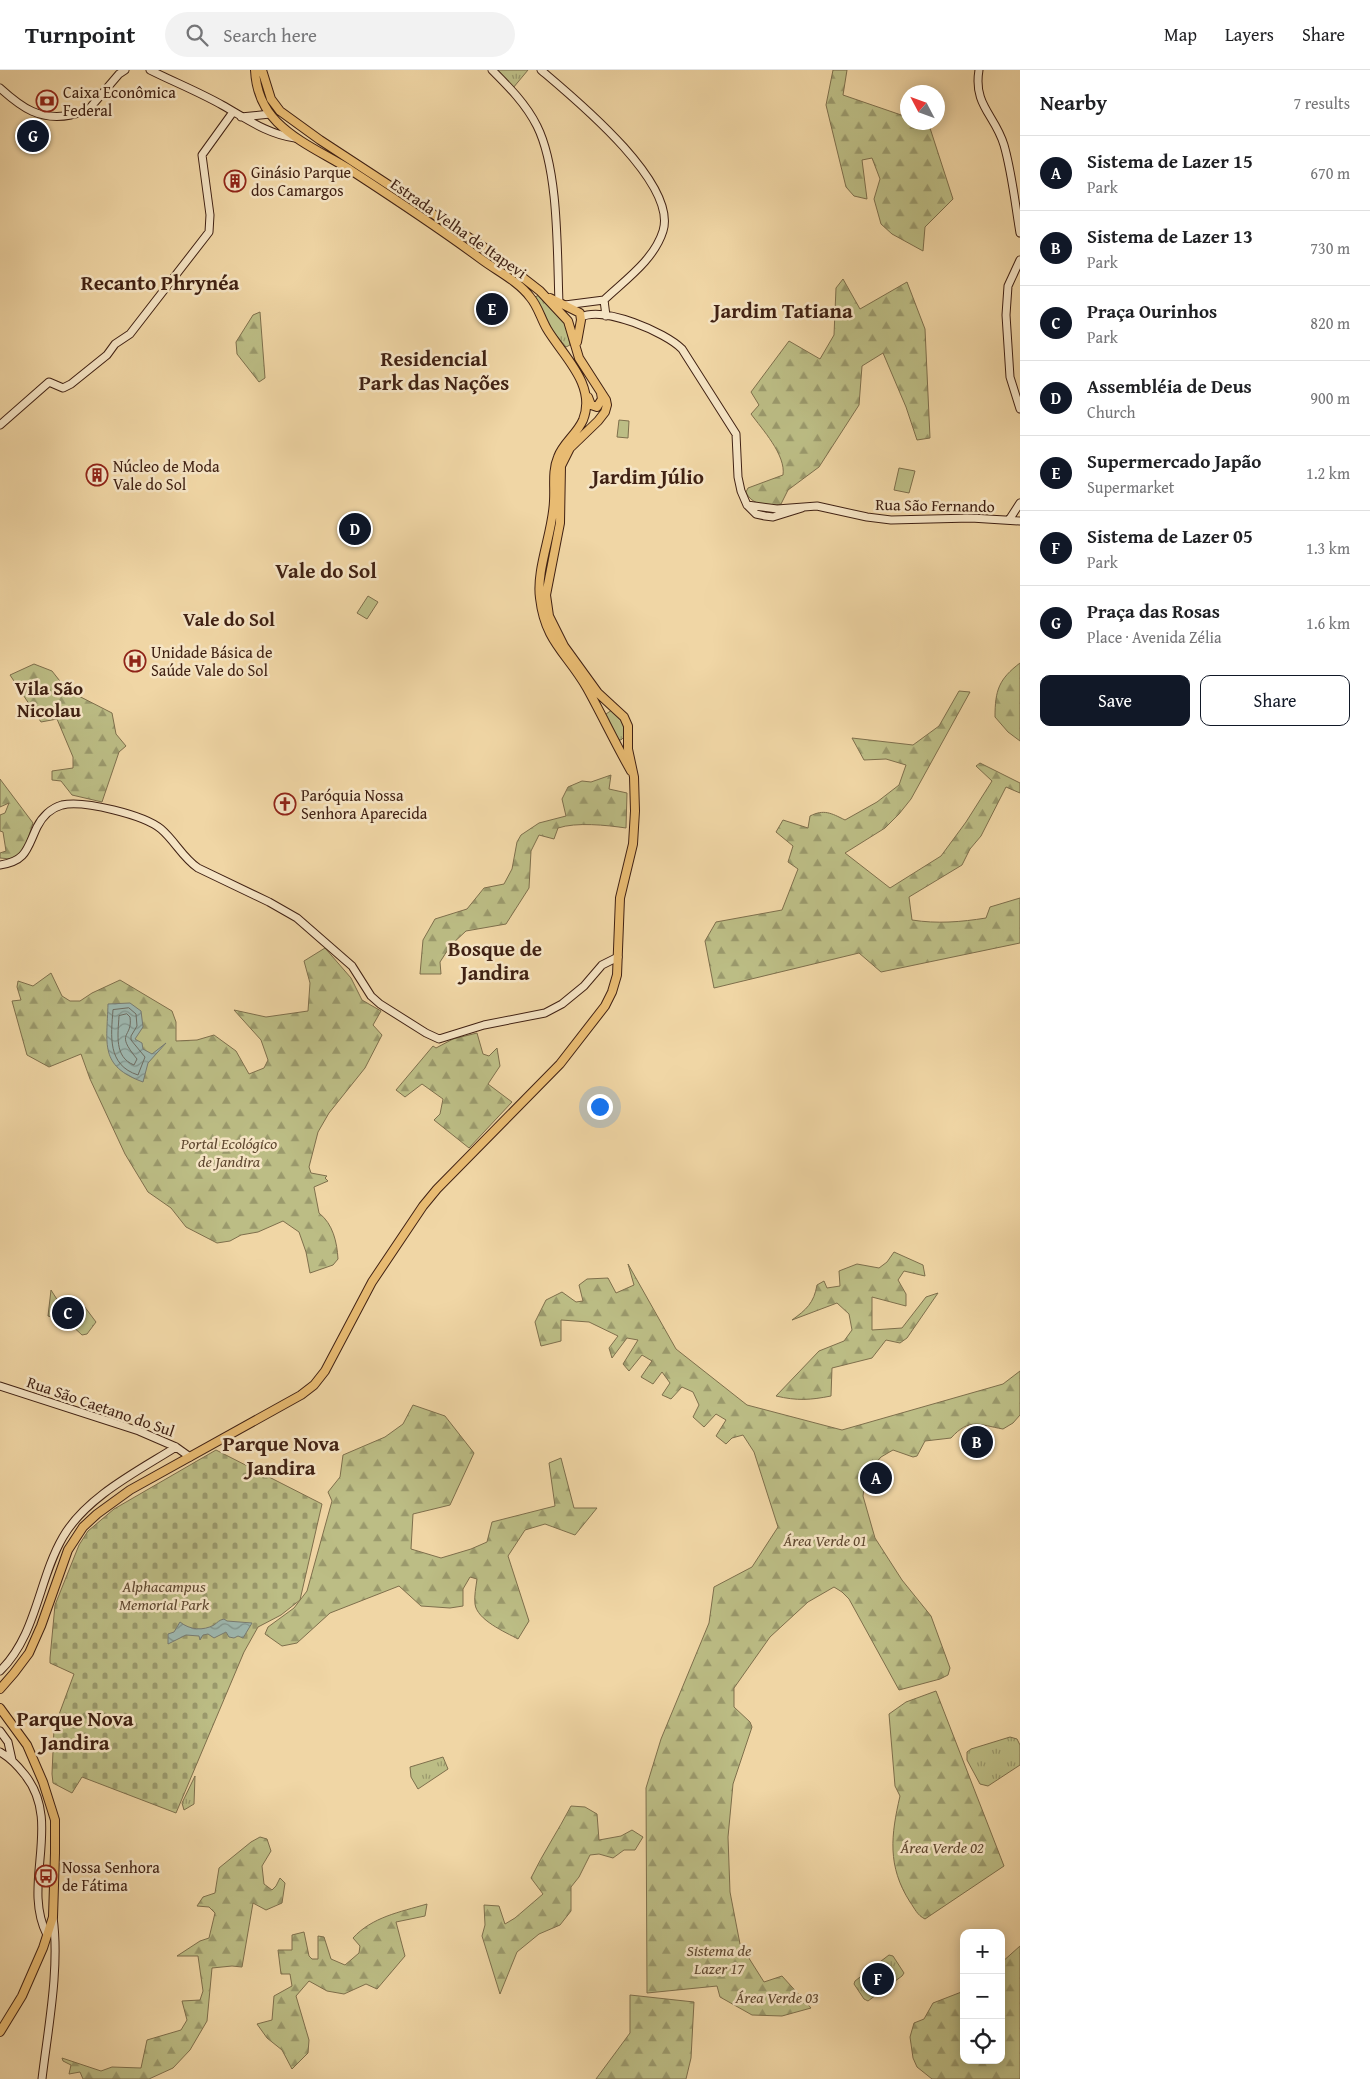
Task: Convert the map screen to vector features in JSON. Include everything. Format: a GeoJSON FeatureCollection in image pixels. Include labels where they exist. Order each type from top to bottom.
{"type":"FeatureCollection","features":[{"type":"Feature","properties":{"kind":"main road","name":"Estrada Velha de Itapevi"},"geometry":{"type":"LineString","coordinates":[[255,70],[255,83],[263,104],[270,114],[296,138],[349,169],[446,234],[518,285],[531,297],[546,328],[564,351],[586,393]]}},
{"type":"Feature","properties":{"kind":"main road","name":"Estrada Velha de Itapevi"},"geometry":{"type":"LineString","coordinates":[[0,1690],[22,1663],[34,1642],[44,1620],[65,1556],[75,1537],[113,1502],[190,1456],[301,1395],[314,1385],[331,1360],[372,1282],[423,1206],[437,1189],[560,1064],[604,1006],[612,992],[617,975],[620,898],[633,844],[635,811],[634,777],[628,749],[628,726],[624,717],[614,706],[598,693],[564,646],[549,616],[546,595],[560,523],[562,466],[570,448],[605,412],[607,405],[584,367],[568,321],[544,296],[485,248],[320,140],[280,111],[271,99],[262,70]]}},
{"type":"Feature","properties":{"kind":"main road"},"geometry":{"type":"LineString","coordinates":[[270,114],[284,119],[312,139],[320,140]]}},
{"type":"Feature","properties":{"kind":"main road"},"geometry":{"type":"LineString","coordinates":[[544,296],[578,311],[581,316],[576,347]]}},
{"type":"Feature","properties":{"kind":"main road"},"geometry":{"type":"LineString","coordinates":[[586,393],[591,405],[596,407],[599,406],[602,399],[600,391]]}},
{"type":"Feature","properties":{"kind":"main road"},"geometry":{"type":"LineString","coordinates":[[586,393],[586,407],[582,422],[565,444],[556,462],[553,518],[539,594],[548,631],[558,649],[578,672],[634,777]]}},
{"type":"Feature","properties":{"kind":"main road"},"geometry":{"type":"LineString","coordinates":[[601,716],[605,708],[614,706]]}},
{"type":"Feature","properties":{"kind":"main road"},"geometry":{"type":"LineString","coordinates":[[614,741],[622,742],[628,734]]}},
{"type":"Feature","properties":{"kind":"main road"},"geometry":{"type":"LineString","coordinates":[[0,1708],[26,1745],[42,1782],[55,1820],[53,1917],[43,1948],[22,1996],[0,2032]]}},
{"type":"Feature","properties":{"kind":"street"},"geometry":{"type":"LineString","coordinates":[[0,88],[17,104],[41,115],[55,118],[89,109],[119,74],[125,70]]}},
{"type":"Feature","properties":{"kind":"street"},"geometry":{"type":"LineString","coordinates":[[150,70],[233,112],[252,124],[277,134],[296,138]]}},
{"type":"Feature","properties":{"kind":"street"},"geometry":{"type":"LineString","coordinates":[[492,70],[519,98],[534,119],[543,141],[552,186],[562,304],[604,300],[652,253],[664,230],[664,214],[660,196],[648,176],[588,111],[541,70]]}},
{"type":"Feature","properties":{"kind":"street"},"geometry":{"type":"LineString","coordinates":[[979,70],[977,80],[979,98],[1004,146],[1020,232]]}},
{"type":"Feature","properties":{"kind":"street"},"geometry":{"type":"LineString","coordinates":[[0,425],[49,382],[60,387],[67,387],[107,354],[115,344],[130,334],[209,232],[210,215],[202,155],[233,112]]}},
{"type":"Feature","properties":{"kind":"street"},"geometry":{"type":"LineString","coordinates":[[240,117],[270,114]]}},
{"type":"Feature","properties":{"kind":"street"},"geometry":{"type":"LineString","coordinates":[[1020,260],[1008,286],[1006,315],[1010,377],[1020,408]]}},
{"type":"Feature","properties":{"kind":"street"},"geometry":{"type":"LineString","coordinates":[[604,300],[606,316]]}},
{"type":"Feature","properties":{"kind":"street","name":"Rua São Fernando"},"geometry":{"type":"LineString","coordinates":[[581,316],[591,314],[634,322],[675,341],[736,434],[738,476],[741,491],[748,506],[777,509],[817,506],[867,518],[892,520],[971,518],[1020,522]]}},
{"type":"Feature","properties":{"kind":"street","name":"Rua São Fernando"},"geometry":{"type":"LineString","coordinates":[[1009,520],[1020,503]]}},
{"type":"Feature","properties":{"kind":"street"},"geometry":{"type":"LineString","coordinates":[[0,865],[14,861],[24,855],[45,815],[63,805],[92,806],[138,817],[161,830],[191,863],[208,874],[286,910],[352,966],[372,996],[380,1004],[426,1034],[439,1039],[484,1025],[545,1013],[562,1004],[584,986],[602,965],[618,957]]}},
{"type":"Feature","properties":{"kind":"street","name":"Rua São Caetano do Sul"},"geometry":{"type":"LineString","coordinates":[[0,1386],[139,1431],[176,1447],[190,1456]]}},
{"type":"Feature","properties":{"kind":"street"},"geometry":{"type":"LineString","coordinates":[[0,1671],[12,1658],[24,1638],[58,1548],[68,1528],[94,1502],[119,1483],[176,1447]]}},
{"type":"Feature","properties":{"kind":"street"},"geometry":{"type":"LineString","coordinates":[[0,1731],[8,1742],[12,1760]]}},
{"type":"Feature","properties":{"kind":"street"},"geometry":{"type":"LineString","coordinates":[[0,1752],[12,1760],[34,1788],[41,1810],[42,1841],[38,1907],[42,1926],[47,1935]]}},
{"type":"Feature","properties":{"kind":"street"},"geometry":{"type":"LineString","coordinates":[[42,2079],[55,1948],[53,1917]]}},
{"type":"Feature","properties":{"kind":"green space"},"geometry":{"type":"Polygon","coordinates":[[[497,70],[528,70],[513,88],[497,70]]]}},
{"type":"Feature","properties":{"kind":"green space"},"geometry":{"type":"Polygon","coordinates":[[[833,70],[847,70],[843,95],[900,115],[900,130],[931,130],[953,199],[925,227],[923,251],[892,234],[881,224],[874,199],[880,179],[872,158],[862,160],[867,199],[854,196],[846,187],[826,105],[833,70]]]}},
{"type":"Feature","properties":{"kind":"green space"},"geometry":{"type":"Polygon","coordinates":[[[843,279],[860,309],[907,282],[925,329],[930,438],[917,440],[906,407],[883,353],[862,366],[859,405],[819,467],[788,490],[781,504],[761,504],[748,496],[746,492],[748,488],[783,475],[783,467],[777,451],[751,414],[759,405],[751,392],[789,341],[820,359],[834,335],[836,288],[843,279]]]}},
{"type":"Feature","properties":{"kind":"green space"},"geometry":{"type":"Polygon","coordinates":[[[539,295],[565,321],[570,345],[566,347],[551,329],[533,298],[539,295]]]}},
{"type":"Feature","properties":{"kind":"green space"},"geometry":{"type":"Polygon","coordinates":[[[260,312],[265,378],[259,382],[237,354],[236,342],[253,315],[260,312]]]}},
{"type":"Feature","properties":{"kind":"green space"},"geometry":{"type":"Polygon","coordinates":[[[619,420],[629,421],[628,438],[617,437],[619,420]]]}},
{"type":"Feature","properties":{"kind":"green space"},"geometry":{"type":"Polygon","coordinates":[[[899,468],[915,471],[909,493],[894,490],[899,468]]]}},
{"type":"Feature","properties":{"kind":"green space"},"geometry":{"type":"Polygon","coordinates":[[[368,596],[378,602],[367,619],[357,613],[368,596]]]}},
{"type":"Feature","properties":{"kind":"green space"},"geometry":{"type":"Polygon","coordinates":[[[1020,663],[1020,741],[1008,732],[995,717],[997,692],[1007,674],[1020,663]]]}},
{"type":"Feature","properties":{"kind":"green space"},"geometry":{"type":"Polygon","coordinates":[[[34,664],[52,671],[67,690],[112,713],[116,734],[126,746],[119,752],[102,802],[72,795],[61,781],[52,780],[52,771],[73,768],[73,757],[57,719],[41,722],[10,675],[34,664]]]}},
{"type":"Feature","properties":{"kind":"green space"},"geometry":{"type":"Polygon","coordinates":[[[959,691],[970,692],[911,799],[885,828],[845,853],[890,888],[941,856],[966,822],[992,781],[976,766],[980,763],[1020,783],[1020,793],[1006,787],[981,836],[970,849],[962,865],[909,897],[912,920],[940,922],[986,918],[990,907],[1020,898],[1020,943],[881,972],[859,953],[714,988],[705,941],[716,922],[782,910],[798,869],[788,862],[793,846],[776,832],[783,820],[808,828],[810,816],[815,814],[824,812],[845,820],[877,802],[899,785],[906,765],[886,759],[864,760],[852,738],[913,745],[939,726],[959,691]]]}},
{"type":"Feature","properties":{"kind":"green space"},"geometry":{"type":"Polygon","coordinates":[[[612,710],[618,715],[625,727],[626,735],[621,740],[617,739],[605,718],[606,714],[612,710]]]}},
{"type":"Feature","properties":{"kind":"green space"},"geometry":{"type":"Polygon","coordinates":[[[611,775],[609,789],[627,793],[626,828],[600,825],[573,825],[558,828],[554,839],[539,835],[531,851],[529,888],[506,924],[466,931],[451,945],[440,962],[441,974],[420,974],[423,940],[435,919],[467,909],[484,888],[504,884],[512,869],[517,842],[521,835],[539,823],[566,816],[562,799],[568,787],[582,781],[591,782],[611,775]]]}},
{"type":"Feature","properties":{"kind":"green space"},"geometry":{"type":"Polygon","coordinates":[[[0,779],[33,823],[24,851],[11,859],[0,858],[0,853],[6,851],[3,832],[0,831],[0,815],[5,813],[9,803],[0,807],[0,779]]]}},
{"type":"Feature","properties":{"kind":"green space","name":"Portal Ecológico de Jandira"},"geometry":{"type":"Polygon","coordinates":[[[325,948],[351,978],[362,1000],[381,1011],[373,1025],[382,1035],[365,1068],[329,1113],[318,1132],[309,1167],[311,1173],[327,1176],[325,1178],[328,1181],[314,1187],[319,1213],[331,1228],[337,1246],[338,1259],[333,1265],[310,1273],[306,1252],[299,1232],[283,1221],[258,1232],[241,1235],[230,1241],[217,1243],[186,1227],[171,1208],[148,1192],[125,1154],[90,1079],[81,1054],[49,1067],[27,1055],[12,1001],[21,1000],[17,987],[18,981],[33,986],[51,973],[62,996],[70,1001],[80,1001],[92,993],[120,980],[172,1011],[176,1022],[176,1041],[197,1040],[214,1035],[236,1051],[249,1074],[264,1068],[268,1060],[261,1040],[234,1010],[266,1017],[308,1011],[310,983],[304,961],[325,948]]]}},
{"type":"Feature","properties":{"kind":"green space"},"geometry":{"type":"Polygon","coordinates":[[[477,1033],[483,1054],[489,1056],[497,1048],[500,1066],[488,1084],[512,1102],[469,1148],[434,1120],[440,1114],[443,1099],[422,1084],[405,1097],[396,1090],[433,1046],[436,1048],[453,1039],[477,1033]]]}},
{"type":"Feature","properties":{"kind":"green space"},"geometry":{"type":"Polygon","coordinates":[[[894,1252],[923,1265],[925,1276],[904,1271],[898,1280],[906,1294],[906,1306],[872,1297],[872,1330],[902,1328],[926,1297],[938,1293],[907,1338],[900,1343],[886,1340],[872,1358],[832,1368],[831,1396],[791,1399],[776,1396],[819,1351],[844,1341],[852,1330],[849,1314],[837,1303],[792,1320],[809,1306],[817,1285],[824,1281],[827,1288],[840,1286],[839,1271],[857,1264],[879,1268],[887,1262],[894,1252]]]}},
{"type":"Feature","properties":{"kind":"green space","name":"Área Verde 01"},"geometry":{"type":"Polygon","coordinates":[[[628,1264],[676,1349],[747,1405],[842,1430],[1003,1384],[1020,1371],[1020,1415],[1013,1423],[1003,1429],[975,1424],[969,1425],[958,1431],[951,1438],[925,1441],[917,1456],[913,1457],[893,1450],[881,1457],[866,1474],[863,1496],[875,1538],[902,1580],[931,1616],[950,1668],[948,1675],[899,1690],[849,1599],[834,1587],[808,1602],[770,1637],[734,1688],[734,1707],[750,1722],[752,1727],[733,1784],[728,1837],[730,1892],[740,1944],[764,1982],[782,1976],[811,2008],[782,2016],[752,2015],[720,1997],[717,1986],[647,1993],[646,1788],[661,1739],[709,1623],[714,1587],[752,1567],[778,1527],[754,1452],[743,1435],[732,1438],[726,1444],[716,1436],[726,1420],[716,1414],[704,1427],[693,1417],[699,1405],[693,1392],[682,1387],[671,1399],[662,1395],[670,1383],[662,1372],[653,1384],[641,1377],[652,1361],[642,1355],[629,1371],[623,1364],[638,1340],[627,1338],[612,1358],[609,1348],[618,1336],[589,1322],[561,1320],[561,1341],[541,1346],[535,1322],[546,1300],[562,1292],[576,1302],[583,1301],[579,1285],[587,1279],[608,1278],[616,1293],[634,1285],[628,1264]]]}},
{"type":"Feature","properties":{"kind":"green space"},"geometry":{"type":"Polygon","coordinates":[[[51,1290],[65,1312],[81,1302],[96,1322],[87,1334],[82,1335],[69,1323],[48,1316],[51,1290]]]}},
{"type":"Feature","properties":{"kind":"green space"},"geometry":{"type":"Polygon","coordinates":[[[413,1405],[445,1416],[474,1453],[450,1505],[413,1514],[411,1549],[441,1558],[487,1542],[492,1522],[555,1506],[549,1463],[561,1458],[574,1508],[597,1508],[575,1535],[545,1524],[525,1530],[508,1556],[529,1621],[518,1639],[492,1625],[477,1610],[475,1595],[477,1579],[470,1577],[463,1589],[463,1606],[450,1608],[421,1606],[399,1586],[330,1613],[297,1643],[282,1646],[265,1634],[268,1627],[294,1608],[307,1591],[332,1501],[328,1492],[340,1477],[343,1455],[385,1437],[403,1424],[413,1405]]]}},
{"type":"Feature","properties":{"kind":"green space","name":"Alphacampus Memorial Park"},"geometry":{"type":"Polygon","coordinates":[[[216,1450],[322,1504],[300,1600],[281,1615],[258,1627],[244,1652],[176,1813],[82,1777],[72,1793],[53,1783],[52,1774],[54,1728],[74,1674],[50,1663],[50,1658],[55,1605],[79,1545],[88,1531],[114,1509],[216,1450]]]}},
{"type":"Feature","properties":{"kind":"green space","name":"Área Verde 02"},"geometry":{"type":"Polygon","coordinates":[[[936,1691],[1004,1866],[925,1919],[916,1912],[910,1902],[897,1876],[894,1863],[893,1837],[900,1796],[895,1786],[889,1714],[906,1702],[936,1691]]]}},
{"type":"Feature","properties":{"kind":"green space"},"geometry":{"type":"Polygon","coordinates":[[[1010,1737],[1017,1739],[1020,1745],[1020,1765],[988,1786],[980,1784],[967,1760],[967,1752],[971,1749],[1010,1737]]]}},
{"type":"Feature","properties":{"kind":"green space"},"geometry":{"type":"Polygon","coordinates":[[[443,1757],[448,1769],[418,1789],[411,1777],[410,1767],[443,1757]]]}},
{"type":"Feature","properties":{"kind":"green space"},"geometry":{"type":"Polygon","coordinates":[[[195,1776],[194,1804],[184,1810],[182,1803],[195,1776]]]}},
{"type":"Feature","properties":{"kind":"green space"},"geometry":{"type":"Polygon","coordinates":[[[571,1806],[585,1807],[597,1814],[599,1840],[621,1836],[632,1830],[643,1837],[635,1850],[624,1850],[613,1858],[599,1854],[590,1855],[579,1877],[571,1887],[571,1911],[560,1925],[539,1934],[517,1952],[500,1994],[482,1936],[485,1925],[484,1905],[499,1906],[505,1924],[543,1894],[531,1878],[571,1806]]]}},
{"type":"Feature","properties":{"kind":"green space"},"geometry":{"type":"Polygon","coordinates":[[[260,1837],[267,1839],[271,1851],[262,1866],[264,1884],[272,1890],[280,1878],[285,1883],[282,1903],[266,1910],[253,1903],[242,1967],[212,1968],[207,2021],[190,2050],[173,2068],[149,2079],[83,2079],[80,2072],[69,2074],[71,2065],[63,2061],[62,2058],[101,2071],[112,2067],[141,2068],[147,2040],[181,2030],[187,2020],[182,2001],[200,2000],[203,1991],[198,1956],[177,1956],[200,1941],[209,1938],[215,1913],[209,1907],[197,1906],[203,1897],[215,1893],[219,1868],[260,1837]]]}},
{"type":"Feature","properties":{"kind":"green space"},"geometry":{"type":"Polygon","coordinates":[[[427,1904],[425,1916],[396,1922],[405,1956],[377,1989],[366,1984],[344,1994],[327,1991],[309,1981],[296,1996],[309,2040],[308,2053],[292,2069],[282,2050],[267,2038],[257,2024],[272,2020],[274,1996],[292,1986],[290,1974],[281,1974],[278,1950],[292,1950],[292,1935],[304,1932],[309,1956],[312,1959],[318,1959],[318,1936],[324,1937],[331,1959],[345,1965],[359,1953],[360,1946],[353,1938],[369,1925],[387,1916],[427,1904]]]}},
{"type":"Feature","properties":{"kind":"green space"},"geometry":{"type":"Polygon","coordinates":[[[1020,1946],[1020,2079],[932,2079],[917,2067],[913,2058],[910,2037],[914,2023],[924,2019],[933,2003],[960,1993],[960,2064],[1005,2064],[1005,1959],[1020,1946]]]}},
{"type":"Feature","properties":{"kind":"green space"},"geometry":{"type":"Polygon","coordinates":[[[889,1955],[893,1956],[904,1973],[868,2001],[864,1999],[854,1984],[855,1981],[889,1955]]]}},
{"type":"Feature","properties":{"kind":"green space"},"geometry":{"type":"Polygon","coordinates":[[[630,1995],[694,2002],[691,2058],[686,2079],[596,2079],[630,2033],[630,1995]]]}},
{"type":"Feature","properties":{"kind":"water"},"geometry":{"type":"Polygon","coordinates":[[[130,1003],[141,1011],[143,1027],[135,1039],[142,1043],[143,1049],[152,1054],[166,1043],[148,1063],[143,1082],[119,1069],[112,1061],[107,1042],[108,1004],[130,1003]]]}},
{"type":"Feature","properties":{"kind":"water"},"geometry":{"type":"Polygon","coordinates":[[[224,1619],[227,1621],[252,1623],[243,1638],[238,1636],[234,1638],[229,1637],[226,1632],[214,1638],[208,1634],[203,1635],[200,1640],[199,1636],[186,1635],[168,1644],[168,1634],[174,1632],[180,1622],[188,1627],[201,1629],[210,1627],[224,1619]]]}},
{"type":"Feature","properties":{"kind":"place","name":"Caixa Econômica Federal"},"geometry":{"type":"Point","coordinates":[47,101]}},
{"type":"Feature","properties":{"kind":"place","name":"Praça das Rosas"},"geometry":{"type":"Point","coordinates":[33,136]}},
{"type":"Feature","properties":{"kind":"place","name":"Ginásio Parque dos Camargos"},"geometry":{"type":"Point","coordinates":[235,181]}},
{"type":"Feature","properties":{"kind":"place","name":"Supermercado Japão"},"geometry":{"type":"Point","coordinates":[492,309]}},
{"type":"Feature","properties":{"kind":"place","name":"Núcleo de Moda Vale do Sol"},"geometry":{"type":"Point","coordinates":[97,475]}},
{"type":"Feature","properties":{"kind":"place","name":"Assembléia de Deus"},"geometry":{"type":"Point","coordinates":[355,529]}},
{"type":"Feature","properties":{"kind":"place","name":"Unidade Básica de Saúde Vale do Sol"},"geometry":{"type":"Point","coordinates":[135,661]}},
{"type":"Feature","properties":{"kind":"place","name":"Paróquia Nossa Senhora Aparecida"},"geometry":{"type":"Point","coordinates":[285,804]}},
{"type":"Feature","properties":{"kind":"place","name":"Praça Ourinhos"},"geometry":{"type":"Point","coordinates":[68,1313]}},
{"type":"Feature","properties":{"kind":"place","name":"Sistema de Lazer 13"},"geometry":{"type":"Point","coordinates":[977,1442]}},
{"type":"Feature","properties":{"kind":"place","name":"Sistema de Lazer 15"},"geometry":{"type":"Point","coordinates":[876,1478]}},
{"type":"Feature","properties":{"kind":"place","name":"Nossa Senhora de Fátima"},"geometry":{"type":"Point","coordinates":[46,1876]}},
{"type":"Feature","properties":{"kind":"place","name":"Sistema de Lazer 05"},"geometry":{"type":"Point","coordinates":[878,1979]}},
{"type":"Feature","properties":{"kind":"district","name":"Recanto Phrynéa"},"geometry":{"type":"Point","coordinates":[160,282]}},
{"type":"Feature","properties":{"kind":"district","name":"Jardim Tatiana"},"geometry":{"type":"Point","coordinates":[783,310]}},
{"type":"Feature","properties":{"kind":"district","name":"Residencial Park das Nações"},"geometry":{"type":"Point","coordinates":[434,370]}},
{"type":"Feature","properties":{"kind":"district","name":"Jardim Júlio"},"geometry":{"type":"Point","coordinates":[648,476]}},
{"type":"Feature","properties":{"kind":"district","name":"Vale do Sol"},"geometry":{"type":"Point","coordinates":[326,570]}},
{"type":"Feature","properties":{"kind":"district","name":"Vale do Sol"},"geometry":{"type":"Point","coordinates":[229,619]}},
{"type":"Feature","properties":{"kind":"district","name":"Vila São Nicolau"},"geometry":{"type":"Point","coordinates":[49,699]}},
{"type":"Feature","properties":{"kind":"district","name":"Bosque de Jandira"},"geometry":{"type":"Point","coordinates":[495,960]}},
{"type":"Feature","properties":{"kind":"district","name":"Parque Nova Jandira"},"geometry":{"type":"Point","coordinates":[281,1455]}},
{"type":"Feature","properties":{"kind":"district","name":"Parque Nova Jandira"},"geometry":{"type":"Point","coordinates":[75,1730]}},
{"type":"Feature","properties":{"kind":"park label","name":"Sistema de Lazer 17"},"geometry":{"type":"Point","coordinates":[719,1959]}},
{"type":"Feature","properties":{"kind":"park label","name":"Área Verde 03"},"geometry":{"type":"Point","coordinates":[777,1997]}}]}
